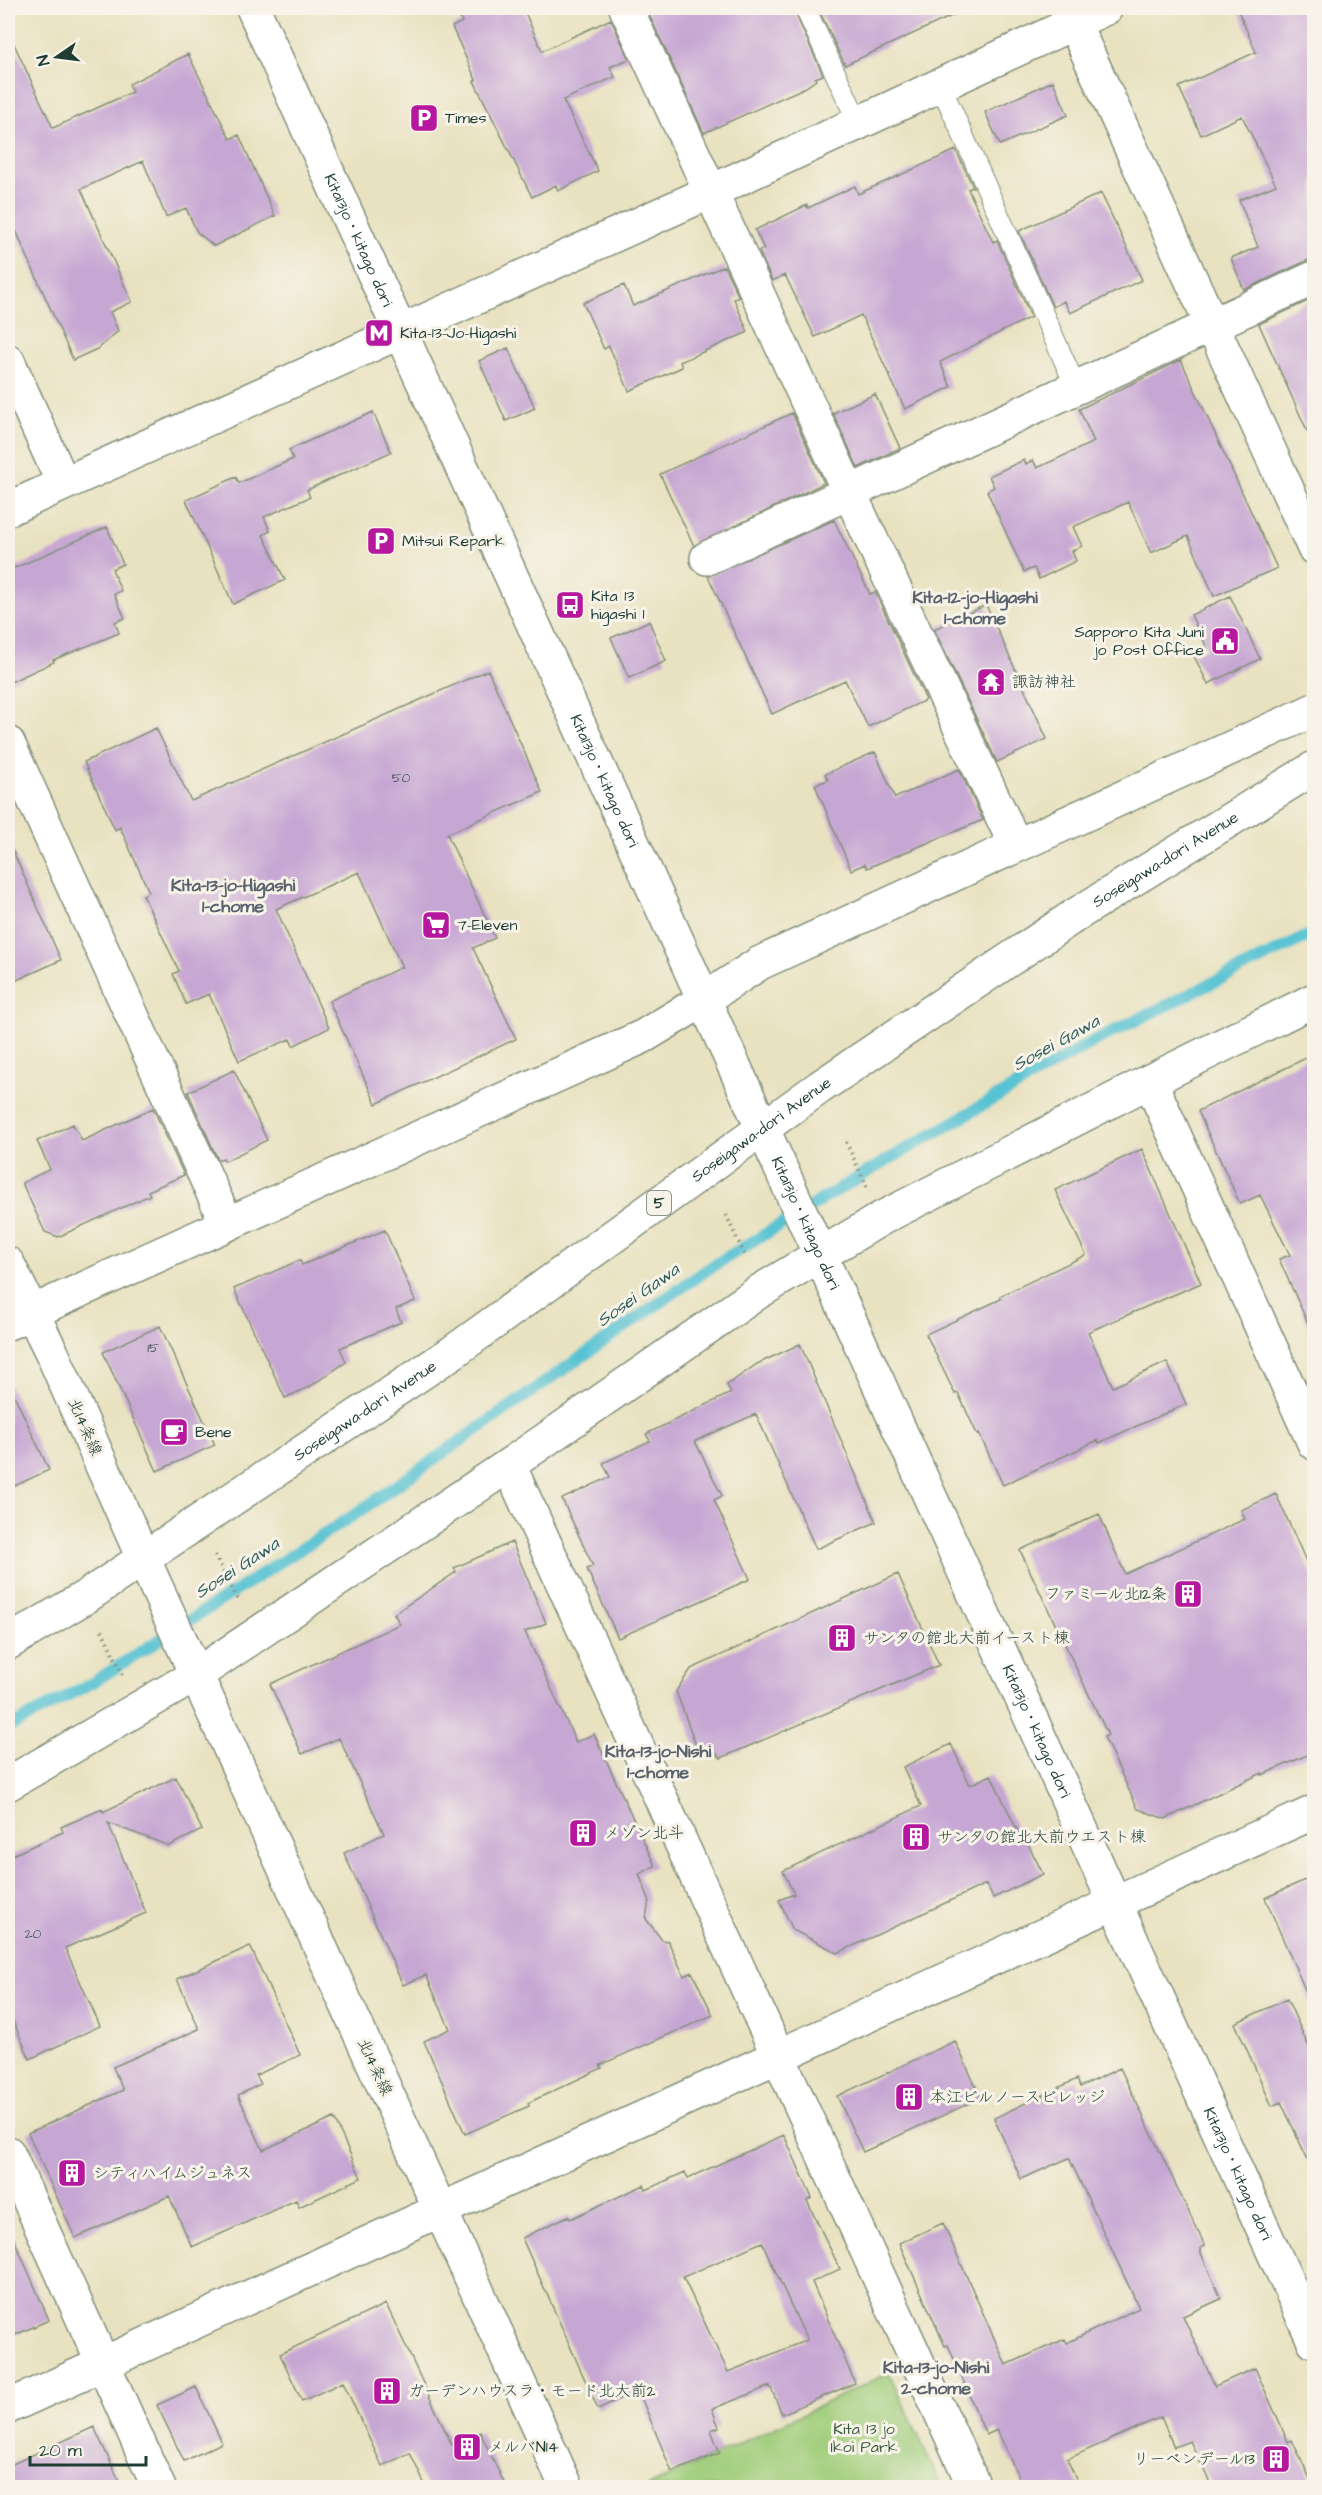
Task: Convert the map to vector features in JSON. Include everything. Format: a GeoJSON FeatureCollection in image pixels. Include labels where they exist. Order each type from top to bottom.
{"type":"FeatureCollection","features":[{"type":"Feature","properties":{"kind":"main road","name":"Kita13jo・kitago dori"},"geometry":{"type":"LineString","coordinates":[[253,8],[1314,2341]]}},
{"type":"Feature","properties":{"kind":"main road"},"geometry":{"type":"LineString","coordinates":[[626,8],[849,492],[1016,846]]}},
{"type":"Feature","properties":{"kind":"main road"},"geometry":{"type":"LineString","coordinates":[[8,510],[63,483],[710,192],[940,84],[1071,15],[1106,8]]}},
{"type":"Feature","properties":{"kind":"main road"},"geometry":{"type":"LineString","coordinates":[[1071,15],[1314,548]]}},
{"type":"Feature","properties":{"kind":"main road"},"geometry":{"type":"LineString","coordinates":[[707,558],[1314,278]]}},
{"type":"Feature","properties":{"kind":"main road"},"geometry":{"type":"LineString","coordinates":[[8,361],[63,483]]}},
{"type":"Feature","properties":{"kind":"main road"},"geometry":{"type":"LineString","coordinates":[[19,1317],[644,1036],[760,963],[1314,710]]}},
{"type":"Feature","properties":{"kind":"main road"},"geometry":{"type":"LineString","coordinates":[[8,743],[227,1224]]}},
{"type":"Feature","properties":{"kind":"main road","name":"Soseigawa-dori Avenue"},"geometry":{"type":"LineString","coordinates":[[8,1642],[87,1596],[453,1352],[830,1080],[1077,914],[1314,768]]}},
{"type":"Feature","properties":{"kind":"main road"},"geometry":{"type":"LineString","coordinates":[[8,1784],[189,1660],[509,1465],[760,1291],[813,1240],[882,1218],[1314,1000]]}},
{"type":"Feature","properties":{"kind":"main road"},"geometry":{"type":"LineString","coordinates":[[1150,1081],[1314,1443]]}},
{"type":"Feature","properties":{"kind":"main road","name":"北14条線"},"geometry":{"type":"LineString","coordinates":[[8,1264],[19,1317],[52,1353],[189,1660],[567,2487]]}},
{"type":"Feature","properties":{"kind":"main road"},"geometry":{"type":"LineString","coordinates":[[509,1465],[975,2487]]}},
{"type":"Feature","properties":{"kind":"main road"},"geometry":{"type":"LineString","coordinates":[[8,2407],[1314,1812]]}},
{"type":"Feature","properties":{"kind":"main road"},"geometry":{"type":"LineString","coordinates":[[8,2153],[159,2487]]}},
{"type":"Feature","properties":{"kind":"lane"},"geometry":{"type":"LineString","coordinates":[[805,8],[858,122]]}},
{"type":"Feature","properties":{"kind":"lane"},"geometry":{"type":"LineString","coordinates":[[940,84],[1076,387]]}},
{"type":"Feature","properties":{"kind":"path"},"geometry":{"type":"LineString","coordinates":[[846,1142],[869,1191]]}},
{"type":"Feature","properties":{"kind":"path"},"geometry":{"type":"LineString","coordinates":[[726,1215],[747,1262]]}},
{"type":"Feature","properties":{"kind":"path"},"geometry":{"type":"LineString","coordinates":[[214,1552],[242,1608]]}},
{"type":"Feature","properties":{"kind":"path"},"geometry":{"type":"LineString","coordinates":[[101,1626],[126,1680]]}},
{"type":"Feature","properties":{"kind":"green space","name":"Kita 13 jo Ikoi Park"},"geometry":{"type":"Polygon","coordinates":[[[889,2373],[942,2487],[645,2488],[889,2373]]]}},
{"type":"Feature","properties":{"kind":"building"},"geometry":{"type":"Polygon","coordinates":[[[455,8],[523,8],[542,51],[611,19],[629,59],[610,67],[615,77],[563,100],[598,171],[558,191],[556,185],[532,197],[474,81],[476,80],[452,27],[462,22],[455,8]]]}},
{"type":"Feature","properties":{"kind":"building"},"geometry":{"type":"Polygon","coordinates":[[[646,8],[793,8],[823,75],[815,78],[816,80],[806,87],[704,133],[646,8]]]}},
{"type":"Feature","properties":{"kind":"building"},"geometry":{"type":"Polygon","coordinates":[[[818,8],[969,8],[845,65],[818,8]]]}},
{"type":"Feature","properties":{"kind":"building"},"geometry":{"type":"Polygon","coordinates":[[[1237,8],[1314,8],[1314,259],[1244,290],[1231,258],[1258,247],[1239,200],[1276,185],[1242,116],[1201,135],[1179,87],[1256,52],[1237,8]]]}},
{"type":"Feature","properties":{"kind":"building"},"geometry":{"type":"Polygon","coordinates":[[[8,31],[53,128],[132,92],[129,84],[188,54],[230,139],[239,135],[275,216],[214,246],[197,232],[186,208],[166,217],[143,161],[81,189],[132,302],[110,312],[118,331],[99,348],[73,360],[13,224],[8,224],[8,31]]]}},
{"type":"Feature","properties":{"kind":"building"},"geometry":{"type":"Polygon","coordinates":[[[1053,81],[1068,115],[1000,145],[985,112],[1053,81]]]}},
{"type":"Feature","properties":{"kind":"building"},"geometry":{"type":"Polygon","coordinates":[[[956,150],[973,187],[968,189],[993,242],[997,240],[1031,317],[940,362],[951,387],[905,409],[861,315],[815,337],[785,275],[772,281],[759,251],[764,249],[755,230],[807,205],[808,208],[855,186],[858,194],[956,150]]]}},
{"type":"Feature","properties":{"kind":"building"},"geometry":{"type":"Polygon","coordinates":[[[1101,193],[1142,280],[1070,313],[1064,301],[1053,307],[1019,231],[1101,193]]]}},
{"type":"Feature","properties":{"kind":"building"},"geometry":{"type":"Polygon","coordinates":[[[724,266],[739,297],[734,299],[748,332],[680,362],[682,367],[629,391],[609,346],[604,349],[583,303],[624,285],[633,306],[724,266]]]}},
{"type":"Feature","properties":{"kind":"building"},"geometry":{"type":"Polygon","coordinates":[[[1314,298],[1314,446],[1259,324],[1314,298]]]}},
{"type":"Feature","properties":{"kind":"building"},"geometry":{"type":"Polygon","coordinates":[[[508,348],[535,408],[506,421],[479,361],[508,348]]]}},
{"type":"Feature","properties":{"kind":"building"},"geometry":{"type":"Polygon","coordinates":[[[1181,360],[1277,568],[1214,596],[1188,536],[1151,553],[1128,502],[1073,527],[1082,546],[1072,551],[1076,561],[1039,579],[1034,568],[1024,572],[987,491],[994,487],[989,476],[1024,460],[1026,464],[1033,460],[1037,468],[1094,442],[1079,409],[1181,360]]]}},
{"type":"Feature","properties":{"kind":"building"},"geometry":{"type":"Polygon","coordinates":[[[875,394],[900,448],[858,468],[833,413],[875,394]]]}},
{"type":"Feature","properties":{"kind":"building"},"geometry":{"type":"Polygon","coordinates":[[[373,412],[391,452],[307,490],[310,497],[264,517],[270,531],[263,535],[285,580],[233,604],[186,500],[236,477],[239,483],[293,459],[289,450],[373,412]]]}},
{"type":"Feature","properties":{"kind":"building"},"geometry":{"type":"Polygon","coordinates":[[[792,413],[824,483],[694,546],[660,474],[792,413]]]}},
{"type":"Feature","properties":{"kind":"building"},"geometry":{"type":"Polygon","coordinates":[[[834,520],[870,594],[875,592],[926,700],[868,727],[845,680],[772,714],[708,576],[834,520]]]}},
{"type":"Feature","properties":{"kind":"building"},"geometry":{"type":"Polygon","coordinates":[[[107,527],[123,564],[112,569],[121,591],[114,594],[125,618],[115,622],[119,633],[53,660],[54,662],[8,683],[8,571],[107,527]]]}},
{"type":"Feature","properties":{"kind":"building"},"geometry":{"type":"Polygon","coordinates":[[[1230,596],[1260,659],[1208,684],[1193,654],[1207,648],[1191,615],[1230,596]]]}},
{"type":"Feature","properties":{"kind":"building"},"geometry":{"type":"Polygon","coordinates":[[[986,605],[1047,739],[997,762],[934,629],[986,605]]]}},
{"type":"Feature","properties":{"kind":"building"},"geometry":{"type":"Polygon","coordinates":[[[649,621],[666,661],[629,678],[611,638],[649,621]]]}},
{"type":"Feature","properties":{"kind":"building"},"geometry":{"type":"Polygon","coordinates":[[[488,670],[542,792],[447,834],[495,938],[473,948],[516,1039],[376,1104],[329,1001],[402,967],[359,872],[276,909],[329,1028],[293,1046],[290,1039],[239,1061],[209,994],[186,1004],[173,974],[179,971],[143,895],[149,892],[120,827],[115,830],[84,762],[156,728],[191,801],[488,670]]]}},
{"type":"Feature","properties":{"kind":"building"},"geometry":{"type":"Polygon","coordinates":[[[875,752],[895,798],[959,769],[983,820],[867,868],[865,864],[851,870],[815,785],[828,780],[825,774],[875,752]]]}},
{"type":"Feature","properties":{"kind":"building"},"geometry":{"type":"Polygon","coordinates":[[[8,840],[61,960],[8,984],[8,840]]]}},
{"type":"Feature","properties":{"kind":"building"},"geometry":{"type":"Polygon","coordinates":[[[1314,1054],[1314,1337],[1279,1259],[1290,1255],[1260,1195],[1240,1204],[1198,1111],[1314,1054]]]}},
{"type":"Feature","properties":{"kind":"building"},"geometry":{"type":"Polygon","coordinates":[[[234,1070],[267,1140],[225,1161],[223,1158],[218,1160],[188,1092],[234,1070]]]}},
{"type":"Feature","properties":{"kind":"building"},"geometry":{"type":"Polygon","coordinates":[[[153,1108],[184,1175],[148,1191],[150,1195],[58,1237],[45,1232],[22,1183],[50,1169],[37,1141],[73,1124],[82,1141],[153,1108]]]}},
{"type":"Feature","properties":{"kind":"building"},"geometry":{"type":"Polygon","coordinates":[[[1142,1149],[1201,1283],[1088,1332],[1113,1387],[1167,1362],[1186,1404],[1099,1443],[1098,1440],[1003,1485],[979,1433],[977,1434],[958,1393],[955,1394],[926,1334],[1001,1299],[1000,1296],[1086,1255],[1055,1190],[1142,1149]]]}},
{"type":"Feature","properties":{"kind":"building"},"geometry":{"type":"Polygon","coordinates":[[[385,1230],[415,1301],[396,1309],[401,1322],[340,1348],[346,1362],[309,1387],[285,1398],[234,1289],[300,1260],[302,1265],[385,1230]]]}},
{"type":"Feature","properties":{"kind":"building"},"geometry":{"type":"Polygon","coordinates":[[[160,1326],[215,1445],[157,1471],[103,1352],[160,1326]]]}},
{"type":"Feature","properties":{"kind":"building"},"geometry":{"type":"Polygon","coordinates":[[[800,1344],[876,1522],[816,1549],[756,1414],[695,1441],[722,1496],[714,1500],[750,1579],[618,1638],[587,1569],[593,1566],[562,1499],[610,1477],[603,1463],[650,1441],[646,1434],[731,1393],[727,1385],[757,1364],[800,1344]]]}},
{"type":"Feature","properties":{"kind":"building"},"geometry":{"type":"Polygon","coordinates":[[[8,1382],[49,1470],[8,1489],[8,1382]]]}},
{"type":"Feature","properties":{"kind":"building"},"geometry":{"type":"Polygon","coordinates":[[[1276,1494],[1314,1579],[1314,1752],[1262,1775],[1262,1773],[1165,1819],[1138,1809],[1104,1737],[1108,1735],[1020,1550],[1099,1514],[1125,1574],[1245,1519],[1241,1510],[1276,1494]]]}},
{"type":"Feature","properties":{"kind":"building"},"geometry":{"type":"Polygon","coordinates":[[[512,1542],[546,1623],[525,1632],[576,1742],[594,1734],[655,1866],[639,1874],[649,1899],[646,1919],[662,1940],[668,1941],[684,1976],[692,1972],[713,2015],[600,2065],[602,2068],[528,2103],[529,2106],[465,2134],[424,2041],[450,2029],[426,1975],[403,1985],[344,1853],[384,1834],[339,1738],[302,1754],[270,1684],[400,1624],[394,1614],[456,1572],[454,1568],[512,1542]]]}},
{"type":"Feature","properties":{"kind":"building","name":"サンタの館北大前イースト棟"},"geometry":{"type":"Polygon","coordinates":[[[898,1574],[939,1665],[721,1758],[710,1748],[698,1751],[676,1691],[691,1669],[898,1574]]]}},
{"type":"Feature","properties":{"kind":"building","name":"サンタの館北大前ウエスト棟"},"geometry":{"type":"Polygon","coordinates":[[[951,1744],[970,1785],[991,1775],[1019,1834],[1022,1832],[1043,1874],[993,1898],[986,1884],[838,1953],[793,1930],[779,1900],[794,1894],[783,1871],[921,1806],[903,1767],[951,1744]]]}},
{"type":"Feature","properties":{"kind":"building"},"geometry":{"type":"Polygon","coordinates":[[[176,1777],[202,1830],[169,1846],[108,1823],[146,1913],[65,1948],[100,2026],[30,2059],[8,2010],[8,1857],[63,1832],[61,1827],[102,1809],[103,1812],[176,1777]]]}},
{"type":"Feature","properties":{"kind":"building"},"geometry":{"type":"Polygon","coordinates":[[[1314,1876],[1314,2010],[1265,1898],[1314,1876]]]}},
{"type":"Feature","properties":{"kind":"building"},"geometry":{"type":"Polygon","coordinates":[[[250,1946],[300,2055],[256,2075],[261,2084],[238,2095],[263,2150],[334,2118],[361,2178],[299,2207],[296,2200],[192,2247],[169,2196],[75,2238],[28,2133],[123,2090],[113,2067],[199,2029],[177,1979],[250,1946]]]}},
{"type":"Feature","properties":{"kind":"building"},"geometry":{"type":"Polygon","coordinates":[[[1287,1999],[1314,2058],[1314,2173],[1281,2102],[1272,2106],[1235,2023],[1287,1999]]]}},
{"type":"Feature","properties":{"kind":"building","name":"本江ビルノースビレッジ"},"geometry":{"type":"Polygon","coordinates":[[[955,2041],[981,2098],[863,2152],[837,2096],[955,2041]]]}},
{"type":"Feature","properties":{"kind":"building"},"geometry":{"type":"Polygon","coordinates":[[[1120,2068],[1205,2246],[1201,2248],[1201,2253],[1221,2299],[1183,2316],[1215,2386],[1255,2368],[1288,2442],[1292,2440],[1314,2487],[1212,2487],[1190,2441],[1174,2447],[1161,2417],[1067,2459],[1080,2487],[1023,2487],[997,2430],[986,2435],[948,2345],[945,2346],[899,2243],[943,2223],[1006,2365],[1065,2339],[1067,2343],[1139,2308],[1069,2158],[1021,2179],[994,2118],[1077,2079],[1080,2087],[1120,2068]]]}},
{"type":"Feature","properties":{"kind":"building"},"geometry":{"type":"Polygon","coordinates":[[[784,2135],[812,2198],[807,2201],[840,2269],[812,2282],[855,2383],[782,2414],[770,2386],[712,2409],[719,2427],[711,2430],[720,2453],[672,2472],[638,2390],[598,2409],[522,2238],[568,2216],[570,2219],[644,2185],[646,2190],[685,2172],[688,2178],[784,2135]],[[762,2242],[683,2277],[728,2372],[807,2340],[762,2242]]]}},
{"type":"Feature","properties":{"kind":"building"},"geometry":{"type":"Polygon","coordinates":[[[8,2225],[49,2320],[8,2338],[8,2225]]]}},
{"type":"Feature","properties":{"kind":"building","name":"ガーデンハウスラ・モード北大前2"},"geometry":{"type":"Polygon","coordinates":[[[386,2304],[452,2445],[480,2432],[506,2487],[426,2487],[410,2453],[382,2466],[343,2382],[302,2401],[280,2354],[386,2304]]]}},
{"type":"Feature","properties":{"kind":"building"},"geometry":{"type":"Polygon","coordinates":[[[196,2387],[222,2443],[184,2461],[157,2405],[196,2387]]]}},
{"type":"Feature","properties":{"kind":"building"},"geometry":{"type":"Polygon","coordinates":[[[94,2427],[122,2487],[8,2487],[8,2466],[94,2427]]]}},
{"type":"Feature","properties":{"kind":"waterway","name":"Sosei Gawa"},"geometry":{"type":"LineString","coordinates":[[8,1728],[92,1683],[357,1513],[711,1267],[879,1165],[1094,1041],[1314,933]]}},
{"type":"Feature","properties":{"kind":"place","name":"Times"},"geometry":{"type":"Point","coordinates":[424,118]}},
{"type":"Feature","properties":{"kind":"place","name":"Kita-13-Jo-Higashi"},"geometry":{"type":"Point","coordinates":[379,333]}},
{"type":"Feature","properties":{"kind":"place","name":"Mitsui Repark"},"geometry":{"type":"Point","coordinates":[381,541]}},
{"type":"Feature","properties":{"kind":"place","name":"Kita 13 higashi 1"},"geometry":{"type":"Point","coordinates":[570,605]}},
{"type":"Feature","properties":{"kind":"place","name":"Sapporo Kita Juni jo Post Office"},"geometry":{"type":"Point","coordinates":[1225,641]}},
{"type":"Feature","properties":{"kind":"place","name":"諏訪神社"},"geometry":{"type":"Point","coordinates":[991,682]}},
{"type":"Feature","properties":{"kind":"place","name":"7-Eleven"},"geometry":{"type":"Point","coordinates":[436,925]}},
{"type":"Feature","properties":{"kind":"place","name":"Bene"},"geometry":{"type":"Point","coordinates":[174,1432]}},
{"type":"Feature","properties":{"kind":"place","name":"ファミール北12条"},"geometry":{"type":"Point","coordinates":[1188,1594]}},
{"type":"Feature","properties":{"kind":"place","name":"サンタの館北大前イースト棟"},"geometry":{"type":"Point","coordinates":[842,1638]}},
{"type":"Feature","properties":{"kind":"place","name":"メゾン北斗"},"geometry":{"type":"Point","coordinates":[583,1833]}},
{"type":"Feature","properties":{"kind":"place","name":"サンタの館北大前ウエスト棟"},"geometry":{"type":"Point","coordinates":[916,1837]}},
{"type":"Feature","properties":{"kind":"place","name":"本江ビルノースビレッジ"},"geometry":{"type":"Point","coordinates":[909,2097]}},
{"type":"Feature","properties":{"kind":"place","name":"シティハイムジュネス"},"geometry":{"type":"Point","coordinates":[72,2173]}},
{"type":"Feature","properties":{"kind":"place","name":"ガーデンハウスラ・モード北大前2"},"geometry":{"type":"Point","coordinates":[387,2391]}},
{"type":"Feature","properties":{"kind":"place","name":"メルバN14"},"geometry":{"type":"Point","coordinates":[467,2447]}},
{"type":"Feature","properties":{"kind":"place","name":"リーベンデール13"},"geometry":{"type":"Point","coordinates":[1276,2459]}},
{"type":"Feature","properties":{"kind":"district","name":"Kita-12-jo-Higashi 1-chome"},"geometry":{"type":"Point","coordinates":[975,607]}},
{"type":"Feature","properties":{"kind":"district","name":"Kita-13-jo-Higashi 1-chome"},"geometry":{"type":"Point","coordinates":[233,895]}},
{"type":"Feature","properties":{"kind":"district","name":"Kita-13-jo-Nishi 1-chome"},"geometry":{"type":"Point","coordinates":[658,1761]}},
{"type":"Feature","properties":{"kind":"district","name":"Kita-13-jo-Nishi 2-chome"},"geometry":{"type":"Point","coordinates":[936,2377]}}]}
